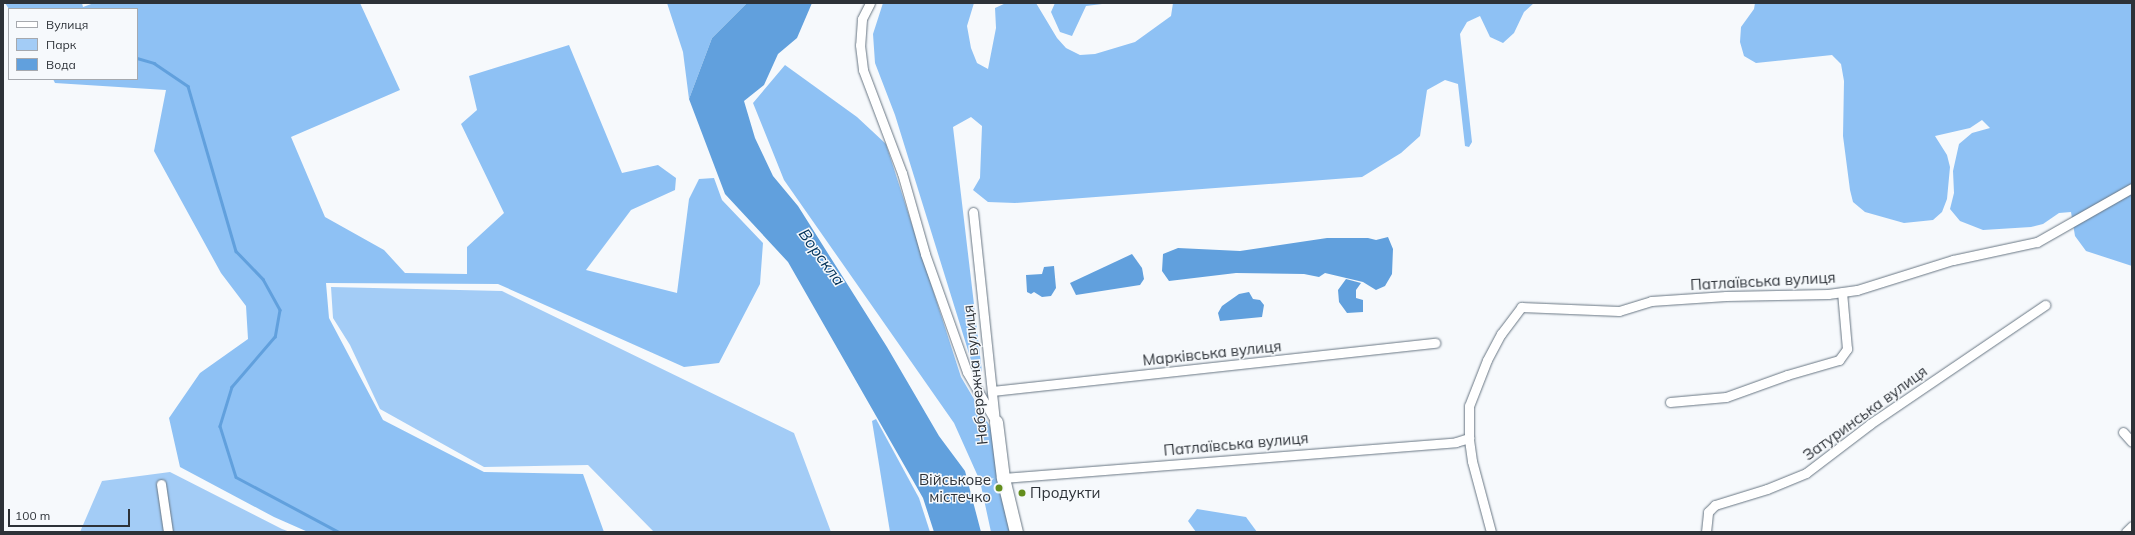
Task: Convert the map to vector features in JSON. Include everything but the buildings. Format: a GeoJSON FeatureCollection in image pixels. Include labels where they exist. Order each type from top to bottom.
{"type":"FeatureCollection","features":[{"type":"Feature","properties":{"kind":"street"},"geometry":{"type":"LineString","coordinates":[[870,3],[862,19],[860,45],[863,70],[902,173],[925,254],[967,372],[996,422]]}},
{"type":"Feature","properties":{"kind":"street","name":"Патлаївська вулиця"},"geometry":{"type":"LineString","coordinates":[[1491,532],[1482,490],[1475,474],[1469,438],[1469,406],[1478,380],[1501,334],[1521,307],[1619,311],[1651,301],[1857,290],[1953,260],[2037,242],[2132,188]]}},
{"type":"Feature","properties":{"kind":"street","name":"Набережна вулиця"},"geometry":{"type":"LineString","coordinates":[[973,212],[1003,478],[1016,532]]}},
{"type":"Feature","properties":{"kind":"street"},"geometry":{"type":"LineString","coordinates":[[1670,402],[1726,397],[1787,375],[1839,360],[1847,349],[1842,292]]}},
{"type":"Feature","properties":{"kind":"street","name":"Затуринська вулиця"},"geometry":{"type":"LineString","coordinates":[[1706,532],[1708,512],[1715,505],[1767,489],[1806,473],[1870,424],[2045,305]]}},
{"type":"Feature","properties":{"kind":"street","name":"Марківська вулиця"},"geometry":{"type":"LineString","coordinates":[[992,391],[1435,343]]}},
{"type":"Feature","properties":{"kind":"street"},"geometry":{"type":"LineString","coordinates":[[2123,432],[2132,442]]}},
{"type":"Feature","properties":{"kind":"street","name":"Патлаївська вулиця"},"geometry":{"type":"LineString","coordinates":[[1003,478],[1456,442],[1469,438]]}},
{"type":"Feature","properties":{"kind":"street"},"geometry":{"type":"LineString","coordinates":[[161,484],[168,532]]}},
{"type":"Feature","properties":{"kind":"street"},"geometry":{"type":"LineString","coordinates":[[2126,532],[2132,526]]}},
{"type":"Feature","properties":{"kind":"green space"},"geometry":{"type":"Polygon","coordinates":[[[331,287],[502,291],[794,433],[831,532],[654,532],[588,465],[484,467],[380,409],[350,345],[333,318],[331,287]]]}},
{"type":"Feature","properties":{"kind":"green space"},"geometry":{"type":"Polygon","coordinates":[[[170,472],[290,532],[80,532],[102,481],[170,472]]]}},
{"type":"Feature","properties":{"kind":"shaded area"},"geometry":{"type":"Polygon","coordinates":[[[5,3],[82,3],[83,7],[94,3],[360,3],[400,90],[291,137],[325,217],[384,250],[405,273],[467,274],[467,247],[504,213],[461,124],[477,110],[469,76],[569,45],[622,173],[658,165],[676,178],[675,190],[631,210],[586,270],[677,293],[689,199],[699,179],[714,178],[722,200],[763,243],[760,284],[719,363],[684,367],[498,284],[326,283],[329,318],[383,420],[484,472],[583,474],[604,532],[308,532],[274,517],[180,467],[169,418],[200,373],[248,339],[246,306],[221,273],[154,151],[166,90],[55,83],[54,80],[138,80],[138,8],[8,8],[5,3]]]}},
{"type":"Feature","properties":{"kind":"shaded area"},"geometry":{"type":"Polygon","coordinates":[[[667,3],[747,3],[712,38],[689,99],[683,52],[667,3]]]}},
{"type":"Feature","properties":{"kind":"shaded area"},"geometry":{"type":"Polygon","coordinates":[[[883,3],[974,3],[967,26],[971,48],[977,63],[988,69],[996,28],[995,8],[1006,3],[1036,3],[1057,38],[1066,48],[1080,55],[1095,54],[1135,42],[1171,16],[1173,3],[1534,3],[1524,12],[1514,33],[1503,43],[1490,37],[1480,16],[1467,22],[1460,34],[1472,142],[1469,147],[1465,146],[1458,84],[1445,80],[1427,90],[1420,136],[1401,153],[1362,177],[1015,203],[988,202],[973,190],[980,178],[982,126],[971,117],[953,127],[982,372],[971,360],[895,115],[875,63],[873,34],[883,3]]]}},
{"type":"Feature","properties":{"kind":"shaded area"},"geometry":{"type":"Polygon","coordinates":[[[1055,3],[1110,3],[1086,6],[1072,36],[1060,32],[1051,12],[1055,3]]]}},
{"type":"Feature","properties":{"kind":"shaded area"},"geometry":{"type":"Polygon","coordinates":[[[1755,3],[2132,3],[2132,266],[2086,251],[2075,236],[2071,212],[2059,213],[2043,224],[2031,227],[1983,230],[1960,221],[1950,209],[1954,193],[1953,171],[1959,144],[1972,133],[1990,128],[1982,120],[1970,128],[1935,136],[1947,155],[1950,167],[1947,199],[1942,212],[1933,220],[1904,223],[1865,212],[1853,202],[1850,190],[1843,136],[1844,81],[1841,64],[1832,55],[1756,63],[1744,56],[1740,42],[1741,27],[1754,9],[1755,3]]]}},
{"type":"Feature","properties":{"kind":"shaded area"},"geometry":{"type":"Polygon","coordinates":[[[785,65],[857,117],[886,144],[961,377],[991,428],[1012,532],[991,532],[980,481],[954,423],[784,180],[753,103],[785,65]]]}},
{"type":"Feature","properties":{"kind":"shaded area"},"geometry":{"type":"Polygon","coordinates":[[[876,419],[919,498],[930,532],[890,532],[872,421],[876,419]]]}},
{"type":"Feature","properties":{"kind":"shaded area"},"geometry":{"type":"Polygon","coordinates":[[[1197,509],[1246,517],[1257,532],[1196,532],[1188,521],[1197,509]]]}},
{"type":"Feature","properties":{"kind":"water","name":"Ворскла"},"geometry":{"type":"Polygon","coordinates":[[[747,3],[812,3],[797,38],[778,54],[764,85],[744,101],[755,138],[773,176],[798,206],[887,347],[939,436],[965,471],[981,532],[934,532],[923,498],[788,262],[725,194],[689,99],[712,38],[747,3]]]}},
{"type":"Feature","properties":{"kind":"water"},"geometry":{"type":"Polygon","coordinates":[[[1388,237],[1393,249],[1392,274],[1385,286],[1376,290],[1363,282],[1325,273],[1319,277],[1304,274],[1236,273],[1169,281],[1162,271],[1163,254],[1178,248],[1240,251],[1327,238],[1368,238],[1376,240],[1388,237]]]}},
{"type":"Feature","properties":{"kind":"water"},"geometry":{"type":"Polygon","coordinates":[[[1132,254],[1142,268],[1144,279],[1140,285],[1076,295],[1070,283],[1132,254]]]}},
{"type":"Feature","properties":{"kind":"water"},"geometry":{"type":"Polygon","coordinates":[[[1054,266],[1056,288],[1051,296],[1042,297],[1034,292],[1031,294],[1027,292],[1026,275],[1042,274],[1044,267],[1054,266]]]}},
{"type":"Feature","properties":{"kind":"water"},"geometry":{"type":"Polygon","coordinates":[[[1346,279],[1361,283],[1356,290],[1356,298],[1363,300],[1363,312],[1347,313],[1339,302],[1338,290],[1346,279]]]}},
{"type":"Feature","properties":{"kind":"water"},"geometry":{"type":"Polygon","coordinates":[[[1249,292],[1253,299],[1260,300],[1264,305],[1262,317],[1220,321],[1218,313],[1222,306],[1239,294],[1249,292]]]}},
{"type":"Feature","properties":{"kind":"waterway"},"geometry":{"type":"LineString","coordinates":[[138,58],[154,63],[188,86],[236,251],[263,279],[280,310],[275,337],[232,387],[220,426],[236,477],[339,532]]}},
{"type":"Feature","properties":{"kind":"place","name":"Військове містечко"},"geometry":{"type":"Point","coordinates":[999,488]}},
{"type":"Feature","properties":{"kind":"place","name":"Продукти"},"geometry":{"type":"Point","coordinates":[1022,493]}}]}
